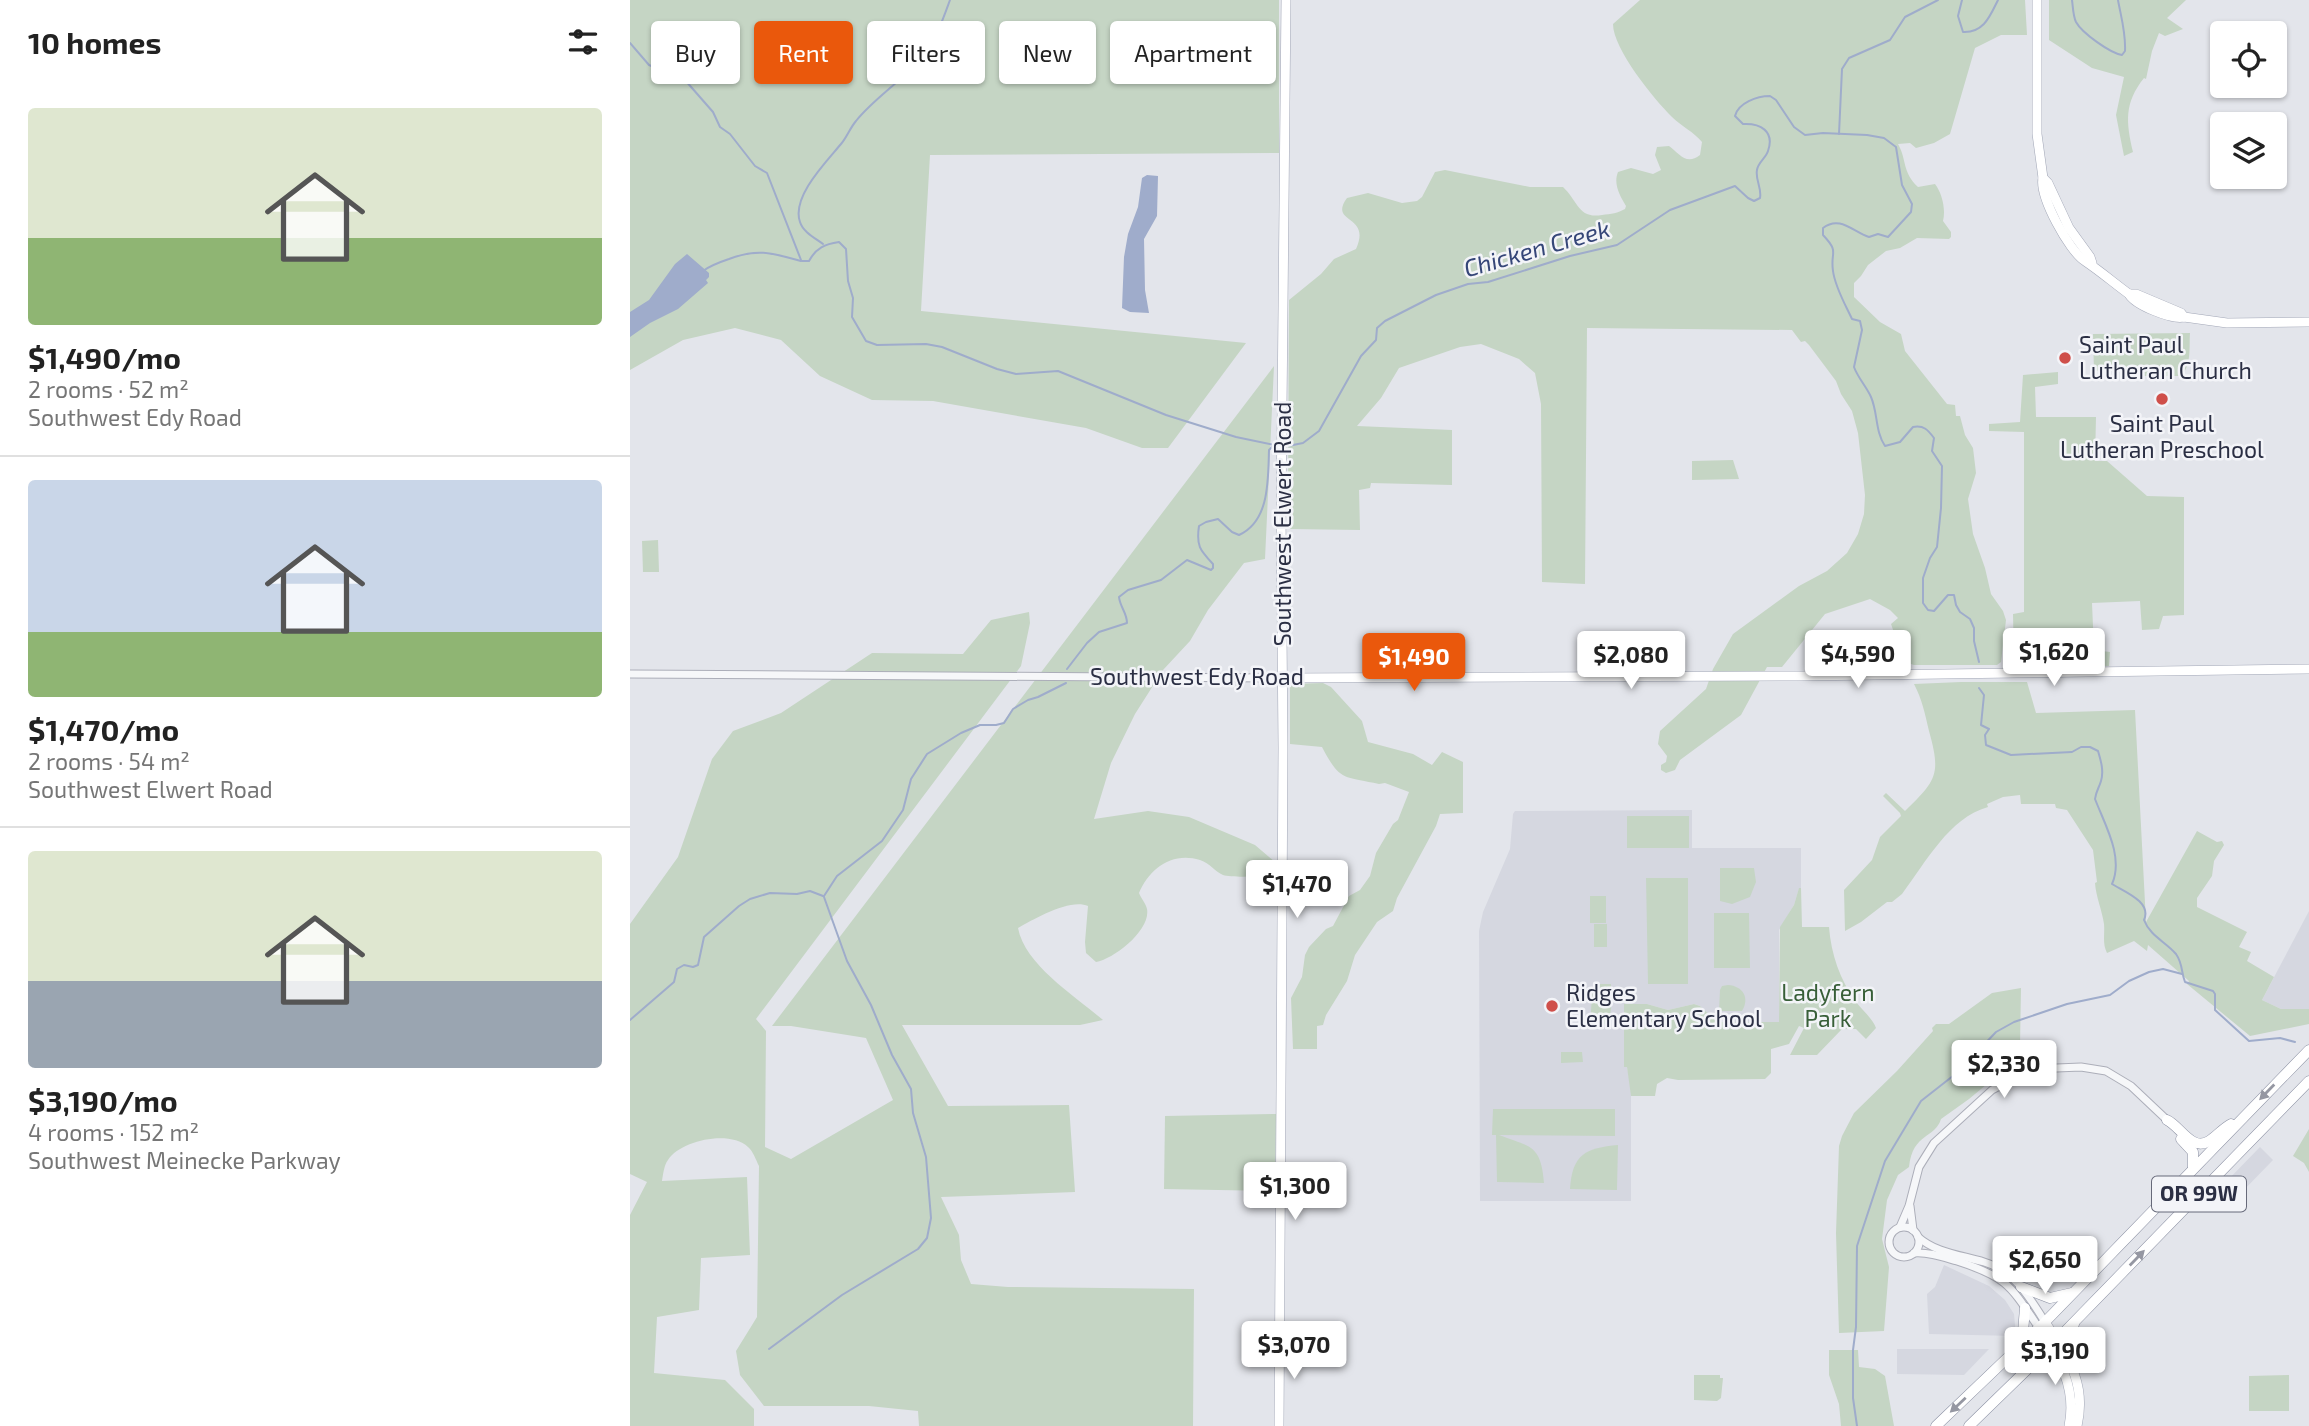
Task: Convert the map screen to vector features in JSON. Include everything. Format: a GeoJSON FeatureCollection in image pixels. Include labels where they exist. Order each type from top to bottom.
{"type":"FeatureCollection","features":[{"type":"Feature","properties":{"kind":"highway","name":"OR 99W"},"geometry":{"type":"LineString","coordinates":[[1936,1426],[2042,1325],[2309,1050]]}},
{"type":"Feature","properties":{"kind":"highway","name":"OR 99W"},"geometry":{"type":"LineString","coordinates":[[1969,1426],[2076,1321],[2309,1081]]}},
{"type":"Feature","properties":{"kind":"highway"},"geometry":{"type":"LineString","coordinates":[[2166,1120],[2171,1121],[2190,1140],[2199,1144],[2207,1142],[2219,1131],[2239,1120]]}},
{"type":"Feature","properties":{"kind":"highway"},"geometry":{"type":"LineString","coordinates":[[2166,1120],[2166,1124],[2193,1152],[2193,1168]]}},
{"type":"Feature","properties":{"kind":"highway"},"geometry":{"type":"LineString","coordinates":[[2021,1287],[2050,1298],[2072,1293]]}},
{"type":"Feature","properties":{"kind":"highway"},"geometry":{"type":"LineString","coordinates":[[2022,1345],[2025,1308]]}},
{"type":"Feature","properties":{"kind":"highway"},"geometry":{"type":"LineString","coordinates":[[2032,1365],[2050,1363],[2068,1367],[2070,1338],[2076,1321]]}},
{"type":"Feature","properties":{"kind":"main road","name":"Southwest Elwert Road"},"geometry":{"type":"LineString","coordinates":[[1279,1426],[1282,1108],[1281,527],[1286,0]]}},
{"type":"Feature","properties":{"kind":"main road"},"geometry":{"type":"LineString","coordinates":[[2037,3],[2037,134],[2043,178],[2048,183],[2068,228],[2092,263],[2129,293],[2132,299],[2178,318],[2227,323],[2309,322]]}},
{"type":"Feature","properties":{"kind":"main road","name":"Southwest Edy Road"},"geometry":{"type":"LineString","coordinates":[[1282,678],[1801,676],[2309,669]]}},
{"type":"Feature","properties":{"kind":"main road"},"geometry":{"type":"LineString","coordinates":[[2042,1325],[2068,1367],[2080,1393],[2077,1426]]}},
{"type":"Feature","properties":{"kind":"main road"},"geometry":{"type":"LineString","coordinates":[[2068,1367],[2072,1399],[2069,1426]]}},
{"type":"Feature","properties":{"kind":"street","name":"Southwest Edy Road"},"geometry":{"type":"LineString","coordinates":[[630,674],[1282,678]]}},
{"type":"Feature","properties":{"kind":"street"},"geometry":{"type":"LineString","coordinates":[[2042,1325],[2010,1287],[1991,1273],[1933,1254],[1914,1253],[1903,1256],[1891,1249],[1890,1236],[1900,1227],[1909,1206],[1919,1167],[1934,1143],[1952,1124],[1992,1090],[2032,1069],[2081,1067],[2106,1072],[2131,1086],[2166,1120]]}},
{"type":"Feature","properties":{"kind":"street"},"geometry":{"type":"LineString","coordinates":[[1909,1206],[1913,1230],[1918,1237],[1932,1247],[1998,1267],[2021,1287],[2042,1325]]}},
{"type":"Feature","properties":{"kind":"street"},"geometry":{"type":"LineString","coordinates":[[1900,1227],[1913,1230]]}},
{"type":"Feature","properties":{"kind":"street"},"geometry":{"type":"LineString","coordinates":[[1914,1253],[1919,1246],[1918,1237]]}},
{"type":"Feature","properties":{"kind":"shaded area","name":"Ridges Elementary School"},"geometry":{"type":"Polygon","coordinates":[[[1692,810],[1692,848],[1801,848],[1801,888],[1779,930],[1779,1022],[1717,1022],[1700,1006],[1694,1004],[1668,1010],[1647,1004],[1627,1067],[1631,1087],[1631,1201],[1480,1201],[1479,931],[1483,912],[1510,849],[1513,814],[1515,811],[1692,810]]]}},
{"type":"Feature","properties":{"kind":"shaded area"},"geometry":{"type":"Polygon","coordinates":[[[2309,911],[2309,1009],[2281,1009],[2262,1000],[2309,911]]]}},
{"type":"Feature","properties":{"kind":"shaded area"},"geometry":{"type":"Polygon","coordinates":[[[2260,1147],[2273,1160],[2238,1196],[2225,1183],[2260,1147]]]}},
{"type":"Feature","properties":{"kind":"shaded area"},"geometry":{"type":"Polygon","coordinates":[[[1944,1265],[1989,1286],[2005,1300],[2014,1314],[2016,1336],[1929,1334],[1927,1294],[1935,1287],[1944,1265]]]}},
{"type":"Feature","properties":{"kind":"shaded area"},"geometry":{"type":"Polygon","coordinates":[[[1897,1349],[1989,1349],[1964,1375],[1897,1374],[1897,1349]]]}},
{"type":"Feature","properties":{"kind":"green space"},"geometry":{"type":"Polygon","coordinates":[[[630,0],[1279,0],[1279,153],[930,155],[921,311],[1246,343],[1168,448],[1142,448],[1086,428],[933,401],[872,400],[820,376],[781,340],[735,328],[683,340],[630,370],[630,0]]]}},
{"type":"Feature","properties":{"kind":"green space"},"geometry":{"type":"Polygon","coordinates":[[[1640,0],[2025,0],[2027,35],[2001,35],[1975,48],[1950,134],[1934,143],[1916,148],[1910,143],[1898,144],[1913,182],[1918,187],[1935,184],[1944,206],[1943,221],[1951,232],[1951,237],[1917,238],[1900,248],[1886,251],[1868,265],[1854,283],[1854,297],[1880,322],[1901,334],[1905,351],[1947,404],[1955,405],[1956,416],[1960,416],[1965,435],[1973,448],[1976,473],[1968,499],[1973,534],[1991,594],[2006,620],[2001,662],[1997,665],[1914,665],[1905,662],[1894,665],[1892,654],[1899,647],[1891,624],[1898,618],[1890,610],[1870,599],[1825,614],[1782,667],[1767,667],[1741,715],[1680,760],[1675,770],[1666,773],[1661,770],[1667,756],[1658,744],[1660,731],[1706,689],[1713,669],[1733,634],[1799,586],[1827,571],[1847,553],[1858,534],[1864,514],[1865,495],[1858,433],[1852,411],[1836,381],[1809,345],[1805,341],[1801,342],[1792,330],[1587,328],[1585,584],[1542,582],[1541,404],[1535,373],[1519,359],[1481,344],[1460,347],[1399,368],[1381,398],[1357,426],[1452,430],[1452,485],[1371,483],[1370,488],[1359,490],[1360,530],[1290,529],[1288,513],[1289,300],[1321,274],[1334,259],[1356,249],[1359,230],[1343,212],[1347,198],[1368,193],[1402,203],[1417,201],[1422,197],[1435,172],[1445,170],[1530,187],[1563,187],[1583,212],[1594,216],[1605,215],[1625,209],[1626,206],[1617,185],[1618,172],[1631,168],[1653,174],[1661,170],[1655,155],[1657,147],[1669,146],[1687,159],[1700,155],[1702,142],[1672,117],[1655,98],[1620,47],[1613,24],[1640,0]]]}},
{"type":"Feature","properties":{"kind":"green space"},"geometry":{"type":"Polygon","coordinates":[[[2049,0],[2186,0],[2167,18],[2183,29],[2165,36],[2159,33],[2146,79],[2137,87],[2130,104],[2128,122],[2133,152],[2124,156],[2116,115],[2124,77],[2092,68],[2049,40],[2049,0]]]}},
{"type":"Feature","properties":{"kind":"green space"},"geometry":{"type":"Polygon","coordinates":[[[2190,333],[2188,362],[2180,376],[2140,376],[2129,370],[2094,371],[2093,334],[2190,333]]]}},
{"type":"Feature","properties":{"kind":"green space"},"geometry":{"type":"Polygon","coordinates":[[[1274,366],[1265,559],[1244,563],[1208,610],[1190,641],[1163,670],[1135,714],[1111,763],[1094,819],[1148,811],[1189,817],[1255,845],[1275,862],[1274,876],[1223,875],[1204,861],[1190,858],[1171,860],[1149,876],[1139,893],[1147,909],[1143,926],[1121,949],[1096,962],[1086,953],[1088,906],[1080,904],[1062,907],[1018,928],[1030,955],[1041,967],[1103,1020],[1080,1025],[902,1025],[948,1106],[1069,1105],[1075,1192],[941,1197],[959,1235],[961,1260],[971,1284],[1008,1287],[1194,1289],[1193,1426],[919,1426],[918,1411],[869,1406],[764,1406],[740,1375],[736,1351],[757,1317],[759,1166],[748,1147],[730,1139],[718,1138],[694,1143],[674,1153],[668,1160],[662,1181],[747,1177],[750,1255],[701,1258],[699,1310],[657,1317],[654,1373],[725,1380],[754,1409],[754,1426],[630,1426],[630,1215],[647,1182],[630,1174],[630,924],[678,857],[712,759],[733,731],[781,713],[872,653],[963,654],[991,620],[1029,612],[1030,623],[1021,666],[756,1019],[766,1031],[765,1147],[791,1159],[893,1100],[866,1038],[791,1026],[772,1026],[1274,366]]]}},
{"type":"Feature","properties":{"kind":"green space"},"geometry":{"type":"Polygon","coordinates":[[[2058,372],[2058,384],[2035,387],[2036,417],[2096,417],[2095,461],[2107,461],[2147,496],[2184,497],[2184,615],[2163,616],[2159,629],[2142,630],[2140,601],[2092,603],[2094,650],[2110,652],[2109,666],[2014,664],[2013,614],[2024,612],[2024,432],[1989,431],[1989,424],[2020,422],[2023,375],[2058,372]]]}},
{"type":"Feature","properties":{"kind":"green space"},"geometry":{"type":"Polygon","coordinates":[[[1733,460],[1739,479],[1692,480],[1692,461],[1733,460]]]}},
{"type":"Feature","properties":{"kind":"green space"},"geometry":{"type":"Polygon","coordinates":[[[658,540],[659,572],[643,572],[642,541],[658,540]]]}},
{"type":"Feature","properties":{"kind":"green space"},"geometry":{"type":"Polygon","coordinates":[[[2027,682],[2036,713],[2135,710],[2146,922],[2197,831],[2217,842],[2222,841],[2224,845],[2214,861],[2212,876],[2197,898],[2197,907],[2247,932],[2239,947],[2251,952],[2247,961],[2274,977],[2262,1000],[2281,1009],[2309,1009],[2309,1024],[2250,1036],[2187,984],[2189,981],[2148,945],[2147,951],[2134,941],[2107,953],[2095,883],[2093,850],[2067,810],[2056,808],[2055,804],[2021,804],[2020,795],[2003,797],[1987,804],[1988,807],[1961,821],[1929,855],[1902,894],[1845,931],[1844,890],[1872,860],[1880,837],[1901,816],[1883,796],[1886,793],[1905,811],[1934,776],[1933,746],[1914,684],[2027,682]]]}},
{"type":"Feature","properties":{"kind":"green space"},"geometry":{"type":"Polygon","coordinates":[[[1323,683],[1331,687],[1362,721],[1368,742],[1413,754],[1432,765],[1442,752],[1463,762],[1463,813],[1440,814],[1393,911],[1377,922],[1355,955],[1347,981],[1326,1015],[1323,1025],[1317,1026],[1317,1049],[1293,1049],[1291,998],[1302,977],[1305,955],[1326,929],[1333,926],[1349,896],[1360,890],[1370,876],[1376,853],[1398,820],[1409,792],[1385,783],[1357,780],[1343,775],[1333,766],[1322,747],[1290,744],[1290,684],[1323,683]]]}},
{"type":"Feature","properties":{"kind":"green space"},"geometry":{"type":"Polygon","coordinates":[[[1627,816],[1689,816],[1689,848],[1627,848],[1627,816]]]}},
{"type":"Feature","properties":{"kind":"green space"},"geometry":{"type":"Polygon","coordinates":[[[1720,868],[1754,868],[1756,882],[1750,897],[1732,904],[1720,901],[1720,868]]]}},
{"type":"Feature","properties":{"kind":"green space"},"geometry":{"type":"Polygon","coordinates":[[[1646,878],[1688,878],[1688,984],[1648,984],[1646,878]]]}},
{"type":"Feature","properties":{"kind":"green space","name":"Ladyfern Park"},"geometry":{"type":"Polygon","coordinates":[[[1799,888],[1802,927],[1829,927],[1834,957],[1841,976],[1850,994],[1876,1028],[1866,1039],[1856,1029],[1842,1029],[1817,1055],[1790,1055],[1804,1028],[1799,1026],[1789,1044],[1771,1049],[1771,1073],[1765,1079],[1667,1078],[1657,1084],[1655,1096],[1631,1096],[1627,1067],[1624,1067],[1624,1004],[1647,1004],[1668,1010],[1694,1004],[1700,1006],[1717,1022],[1779,1022],[1780,927],[1794,905],[1799,888]]]}},
{"type":"Feature","properties":{"kind":"green space"},"geometry":{"type":"Polygon","coordinates":[[[1590,896],[1606,896],[1606,923],[1590,923],[1590,896]]]}},
{"type":"Feature","properties":{"kind":"green space"},"geometry":{"type":"Polygon","coordinates":[[[1714,913],[1749,913],[1750,968],[1714,968],[1714,913]]]}},
{"type":"Feature","properties":{"kind":"green space"},"geometry":{"type":"Polygon","coordinates":[[[1594,924],[1607,924],[1607,947],[1594,947],[1594,924]]]}},
{"type":"Feature","properties":{"kind":"green space"},"geometry":{"type":"Polygon","coordinates":[[[1593,984],[1611,984],[1609,1019],[1600,1026],[1592,1025],[1591,1021],[1593,984]]]}},
{"type":"Feature","properties":{"kind":"green space"},"geometry":{"type":"Polygon","coordinates":[[[1728,985],[1744,993],[1742,1011],[1719,1011],[1720,990],[1722,986],[1728,985]]]}},
{"type":"Feature","properties":{"kind":"green space"},"geometry":{"type":"Polygon","coordinates":[[[2021,988],[2020,1046],[2025,1061],[2010,1065],[1941,1119],[1934,1130],[1915,1148],[1909,1167],[1898,1175],[1887,1200],[1882,1239],[1889,1267],[1884,1331],[1839,1333],[1836,1233],[1839,1146],[1854,1113],[1897,1071],[1933,1031],[1932,1028],[1936,1024],[1949,1024],[1992,993],[2021,988]]]}},
{"type":"Feature","properties":{"kind":"green space"},"geometry":{"type":"Polygon","coordinates":[[[1561,1052],[1582,1052],[1583,1062],[1561,1063],[1561,1052]]]}},
{"type":"Feature","properties":{"kind":"green space"},"geometry":{"type":"Polygon","coordinates":[[[1493,1109],[1615,1109],[1615,1136],[1499,1135],[1532,1148],[1540,1160],[1544,1183],[1497,1182],[1496,1135],[1492,1135],[1493,1109]]]}},
{"type":"Feature","properties":{"kind":"green space"},"geometry":{"type":"Polygon","coordinates":[[[1276,1114],[1275,1191],[1164,1189],[1165,1116],[1276,1114]]]}},
{"type":"Feature","properties":{"kind":"green space"},"geometry":{"type":"Polygon","coordinates":[[[2309,1129],[2309,1172],[2304,1163],[2293,1156],[2309,1129]]]}},
{"type":"Feature","properties":{"kind":"green space"},"geometry":{"type":"Polygon","coordinates":[[[1618,1145],[1617,1190],[1570,1189],[1574,1168],[1583,1155],[1597,1148],[1618,1145]]]}},
{"type":"Feature","properties":{"kind":"green space"},"geometry":{"type":"Polygon","coordinates":[[[1829,1350],[1858,1350],[1859,1367],[1875,1369],[1885,1376],[1894,1426],[1841,1426],[1839,1404],[1829,1375],[1829,1350]]]}},
{"type":"Feature","properties":{"kind":"green space"},"geometry":{"type":"Polygon","coordinates":[[[1694,1375],[1720,1375],[1720,1378],[1723,1378],[1721,1398],[1717,1401],[1694,1400],[1694,1375]]]}},
{"type":"Feature","properties":{"kind":"green space"},"geometry":{"type":"Polygon","coordinates":[[[2289,1375],[2289,1411],[2249,1411],[2249,1376],[2289,1375]]]}},
{"type":"Feature","properties":{"kind":"water"},"geometry":{"type":"Polygon","coordinates":[[[1147,175],[1158,176],[1157,216],[1144,239],[1145,290],[1149,313],[1130,312],[1122,308],[1124,257],[1128,234],[1138,207],[1142,178],[1147,175]]]}},
{"type":"Feature","properties":{"kind":"water"},"geometry":{"type":"Polygon","coordinates":[[[687,254],[709,273],[706,280],[708,283],[678,309],[630,337],[630,312],[649,300],[675,264],[687,254]]]}},
{"type":"Feature","properties":{"kind":"waterway"},"geometry":{"type":"LineString","coordinates":[[823,244],[806,232],[800,222],[799,212],[805,191],[856,121],[925,53],[950,0]]}},
{"type":"Feature","properties":{"kind":"waterway","name":"Chicken Creek"},"geometry":{"type":"LineString","coordinates":[[1839,134],[1842,69],[1849,58],[1890,40],[1905,17],[1938,0]]}},
{"type":"Feature","properties":{"kind":"waterway","name":"Chicken Creek"},"geometry":{"type":"LineString","coordinates":[[1962,0],[1958,16],[1963,32],[1981,27],[1998,0]]}},
{"type":"Feature","properties":{"kind":"waterway","name":"Chicken Creek"},"geometry":{"type":"LineString","coordinates":[[2072,0],[2074,17],[2079,26],[2104,47],[2122,55],[2125,51],[2125,38],[2118,0]]}},
{"type":"Feature","properties":{"kind":"waterway"},"geometry":{"type":"LineString","coordinates":[[630,43],[649,65],[685,80],[713,112],[720,127],[730,134],[755,166],[767,173],[801,260]]}},
{"type":"Feature","properties":{"kind":"waterway","name":"Chicken Creek"},"geometry":{"type":"LineString","coordinates":[[1288,446],[1303,443],[1319,431],[1361,356],[1376,340],[1377,328],[1385,321],[1436,295],[1468,284],[1488,282],[1570,256],[1617,245],[1670,210],[1735,186],[1754,201],[1760,198],[1757,170],[1768,151],[1768,133],[1755,125],[1743,124],[1735,116],[1740,107],[1749,101],[1770,96],[1776,100],[1794,127],[1805,135],[1867,135],[1884,138],[1896,147],[1902,185],[1912,204],[1911,212],[1888,237],[1878,234],[1869,237],[1835,223],[1823,228],[1823,235],[1833,249],[1833,271],[1841,295],[1852,319],[1860,321],[1862,330],[1854,367],[1871,397],[1885,446],[1900,442],[1913,427],[1925,429],[1934,438],[1932,451],[1942,466],[1941,508],[1937,547],[1923,578],[1923,603],[1928,610],[1934,611],[1948,595],[1954,595],[1960,612],[1970,619],[1974,628],[1979,662]]}},
{"type":"Feature","properties":{"kind":"waterway"},"geometry":{"type":"LineString","coordinates":[[802,261],[809,261],[821,247],[829,244],[839,242],[846,249],[848,281],[853,298],[852,317],[866,341],[877,345],[926,344],[942,347],[1016,374],[1058,371],[1166,415],[1236,437],[1274,445],[1269,450],[1267,486],[1262,510],[1249,529],[1239,535],[1218,519],[1199,526],[1200,547],[1213,564],[1213,568],[1211,570],[1187,560],[1161,580],[1128,590],[1119,597],[1127,623],[1099,632],[1067,669]]}},
{"type":"Feature","properties":{"kind":"waterway"},"geometry":{"type":"LineString","coordinates":[[703,271],[739,256],[757,253],[801,261]]}},
{"type":"Feature","properties":{"kind":"waterway","name":"Chicken Creek"},"geometry":{"type":"LineString","coordinates":[[824,896],[837,876],[882,841],[903,810],[911,779],[927,754],[961,733],[980,725],[1004,723],[1013,709],[1066,683]]}},
{"type":"Feature","properties":{"kind":"waterway"},"geometry":{"type":"LineString","coordinates":[[1979,688],[1984,695],[1981,725],[1989,729],[1985,735],[1986,745],[2011,755],[2072,752],[2081,747],[2098,751],[2102,774],[2095,799],[2115,852],[2112,884],[2141,903],[2147,926],[2176,954],[2185,982],[2213,991],[2215,1010],[2249,1041],[2280,1038],[2295,1042]]}},
{"type":"Feature","properties":{"kind":"waterway","name":"Chicken Creek"},"geometry":{"type":"LineString","coordinates":[[630,1020],[674,982],[677,969],[684,965],[698,965],[704,937],[739,906],[750,899],[770,893],[797,894],[810,891],[823,896]]}},
{"type":"Feature","properties":{"kind":"waterway"},"geometry":{"type":"LineString","coordinates":[[769,1349],[842,1295],[918,1249],[927,1238],[931,1218],[926,1157],[913,1113],[911,1089],[847,961],[824,897]]}},
{"type":"Feature","properties":{"kind":"waterway"},"geometry":{"type":"LineString","coordinates":[[1857,1426],[1853,1398],[1857,1246],[1885,1161],[1921,1101],[1958,1072],[1996,1032],[2014,1022],[2067,1004],[2110,995],[2129,981],[2149,972],[2163,969],[2182,974]]}},
{"type":"Feature","properties":{"kind":"place","name":"Saint Paul Lutheran Church"},"geometry":{"type":"Point","coordinates":[2065,358]}},
{"type":"Feature","properties":{"kind":"place","name":"Saint Paul Lutheran Preschool"},"geometry":{"type":"Point","coordinates":[2162,399]}},
{"type":"Feature","properties":{"kind":"place","name":"Ridges Elementary School"},"geometry":{"type":"Point","coordinates":[1552,1006]}}]}
